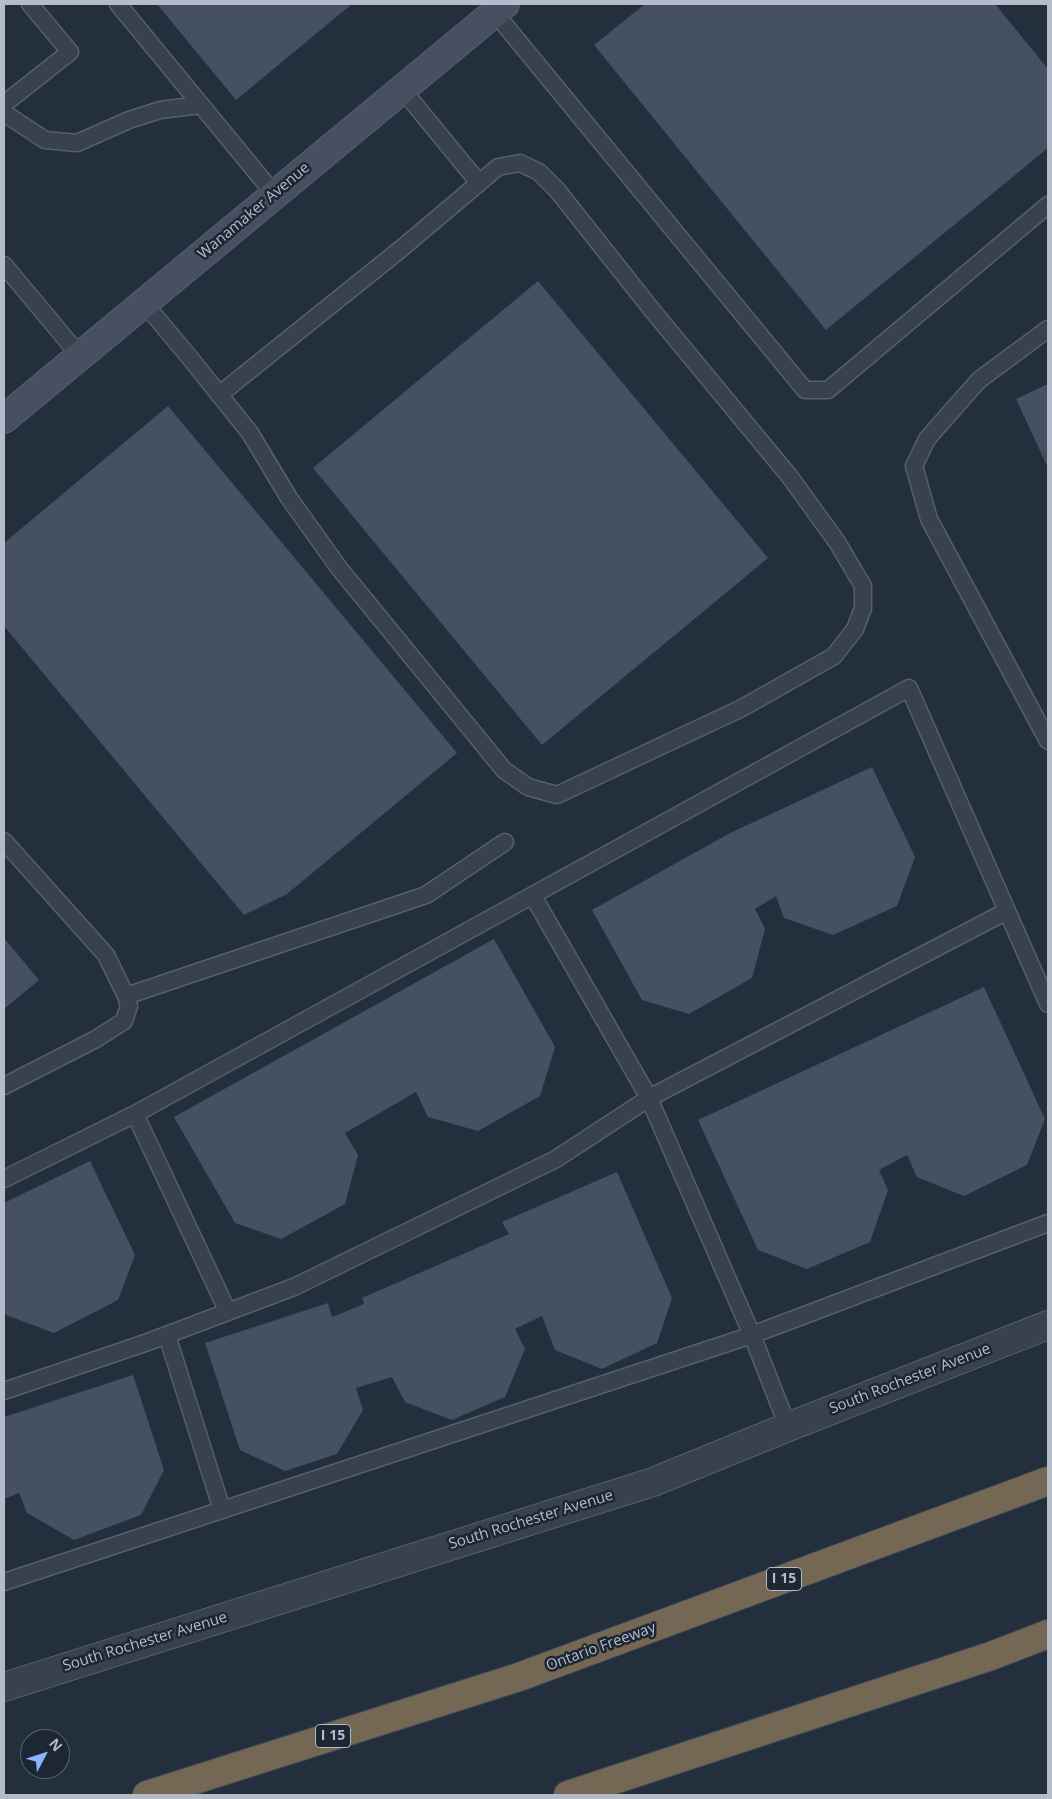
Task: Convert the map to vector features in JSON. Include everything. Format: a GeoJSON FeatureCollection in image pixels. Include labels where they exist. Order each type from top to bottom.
{"type":"FeatureCollection","features":[{"type":"Feature","properties":{"kind":"highway","name":"Ontario Freeway"},"geometry":{"type":"LineString","coordinates":[[147,1795],[519,1677],[1048,1481]]}},
{"type":"Feature","properties":{"kind":"highway"},"geometry":{"type":"LineString","coordinates":[[568,1795],[982,1659],[1048,1634]]}},
{"type":"Feature","properties":{"kind":"street","name":"Wanamaker Avenue"},"geometry":{"type":"LineString","coordinates":[[4,419],[500,8]]}},
{"type":"Feature","properties":{"kind":"street","name":"South Rochester Avenue"},"geometry":{"type":"LineString","coordinates":[[4,1687],[653,1482],[788,1426],[1048,1325]]}},
{"type":"Feature","properties":{"kind":"lane"},"geometry":{"type":"LineString","coordinates":[[4,104],[70,52],[30,4]]}},
{"type":"Feature","properties":{"kind":"lane"},"geometry":{"type":"LineString","coordinates":[[118,4],[275,194]]}},
{"type":"Feature","properties":{"kind":"lane"},"geometry":{"type":"LineString","coordinates":[[500,8],[805,390],[828,390],[1048,205]]}},
{"type":"Feature","properties":{"kind":"lane"},"geometry":{"type":"LineString","coordinates":[[402,89],[479,182]]}},
{"type":"Feature","properties":{"kind":"lane"},"geometry":{"type":"LineString","coordinates":[[4,113],[45,140],[77,143],[152,112],[201,105]]}},
{"type":"Feature","properties":{"kind":"lane"},"geometry":{"type":"LineString","coordinates":[[144,303],[250,433],[289,498],[339,568],[504,770],[528,788],[557,796],[742,708],[834,656],[854,629],[863,608],[863,586],[837,542],[790,477],[652,310],[557,190],[539,172],[520,163],[498,167],[440,218],[219,394]]}},
{"type":"Feature","properties":{"kind":"lane"},"geometry":{"type":"LineString","coordinates":[[4,265],[80,356]]}},
{"type":"Feature","properties":{"kind":"lane"},"geometry":{"type":"LineString","coordinates":[[1048,329],[980,380],[927,439],[914,466],[929,519],[1048,741]]}},
{"type":"Feature","properties":{"kind":"lane"},"geometry":{"type":"LineString","coordinates":[[4,1179],[135,1114],[909,688],[1048,1004]]}},
{"type":"Feature","properties":{"kind":"lane"},"geometry":{"type":"LineString","coordinates":[[4,841],[106,955],[129,1006],[124,1021],[96,1039],[4,1086]]}},
{"type":"Feature","properties":{"kind":"lane"},"geometry":{"type":"LineString","coordinates":[[126,996],[426,895],[505,842]]}},
{"type":"Feature","properties":{"kind":"lane"},"geometry":{"type":"LineString","coordinates":[[533,896],[649,1098],[752,1335],[788,1426]]}},
{"type":"Feature","properties":{"kind":"lane"},"geometry":{"type":"LineString","coordinates":[[4,1391],[294,1287],[556,1159],[649,1098],[1007,911]]}},
{"type":"Feature","properties":{"kind":"lane"},"geometry":{"type":"LineString","coordinates":[[135,1114],[228,1312]]}},
{"type":"Feature","properties":{"kind":"lane"},"geometry":{"type":"LineString","coordinates":[[4,1582],[752,1335],[1048,1223]]}},
{"type":"Feature","properties":{"kind":"lane"},"geometry":{"type":"LineString","coordinates":[[167,1334],[222,1510]]}},
{"type":"Feature","properties":{"kind":"building"},"geometry":{"type":"Polygon","coordinates":[[[157,4],[352,4],[236,100],[157,4]]]}},
{"type":"Feature","properties":{"kind":"building"},"geometry":{"type":"Polygon","coordinates":[[[645,4],[995,4],[1048,69],[1048,148],[826,330],[594,45],[645,4]]]}},
{"type":"Feature","properties":{"kind":"building"},"geometry":{"type":"Polygon","coordinates":[[[538,281],[768,558],[542,745],[313,468],[538,281]]]}},
{"type":"Feature","properties":{"kind":"building"},"geometry":{"type":"Polygon","coordinates":[[[1048,384],[1048,468],[1016,399],[1048,384]]]}},
{"type":"Feature","properties":{"kind":"building"},"geometry":{"type":"Polygon","coordinates":[[[168,406],[457,753],[287,894],[244,915],[4,626],[4,543],[168,406]]]}},
{"type":"Feature","properties":{"kind":"building"},"geometry":{"type":"Polygon","coordinates":[[[872,767],[915,857],[897,906],[833,935],[784,918],[776,896],[755,909],[765,929],[752,978],[689,1014],[642,1000],[592,910],[730,833],[872,767]]]}},
{"type":"Feature","properties":{"kind":"building"},"geometry":{"type":"Polygon","coordinates":[[[4,938],[39,980],[4,1009],[4,938]]]}},
{"type":"Feature","properties":{"kind":"building"},"geometry":{"type":"Polygon","coordinates":[[[494,939],[555,1047],[540,1096],[478,1131],[428,1117],[416,1092],[345,1133],[358,1155],[345,1204],[281,1239],[235,1223],[174,1117],[494,939]]]}},
{"type":"Feature","properties":{"kind":"building"},"geometry":{"type":"Polygon","coordinates":[[[984,987],[1045,1119],[1027,1165],[964,1196],[917,1177],[907,1155],[879,1170],[888,1190],[870,1242],[807,1269],[758,1250],[698,1120],[984,987]]]}},
{"type":"Feature","properties":{"kind":"building"},"geometry":{"type":"Polygon","coordinates":[[[90,1161],[135,1255],[118,1300],[54,1333],[6,1315],[4,1310],[4,1203],[90,1161]]]}},
{"type":"Feature","properties":{"kind":"building"},"geometry":{"type":"Polygon","coordinates":[[[617,1172],[672,1298],[657,1343],[602,1369],[555,1350],[542,1316],[515,1329],[525,1349],[505,1397],[452,1420],[405,1402],[392,1377],[356,1388],[363,1410],[337,1454],[285,1471],[240,1450],[205,1343],[328,1303],[332,1317],[364,1304],[362,1298],[509,1234],[502,1222],[617,1172]]]}},
{"type":"Feature","properties":{"kind":"building"},"geometry":{"type":"Polygon","coordinates":[[[133,1375],[164,1470],[141,1515],[74,1540],[27,1513],[19,1493],[4,1499],[4,1417],[133,1375]]]}}]}
